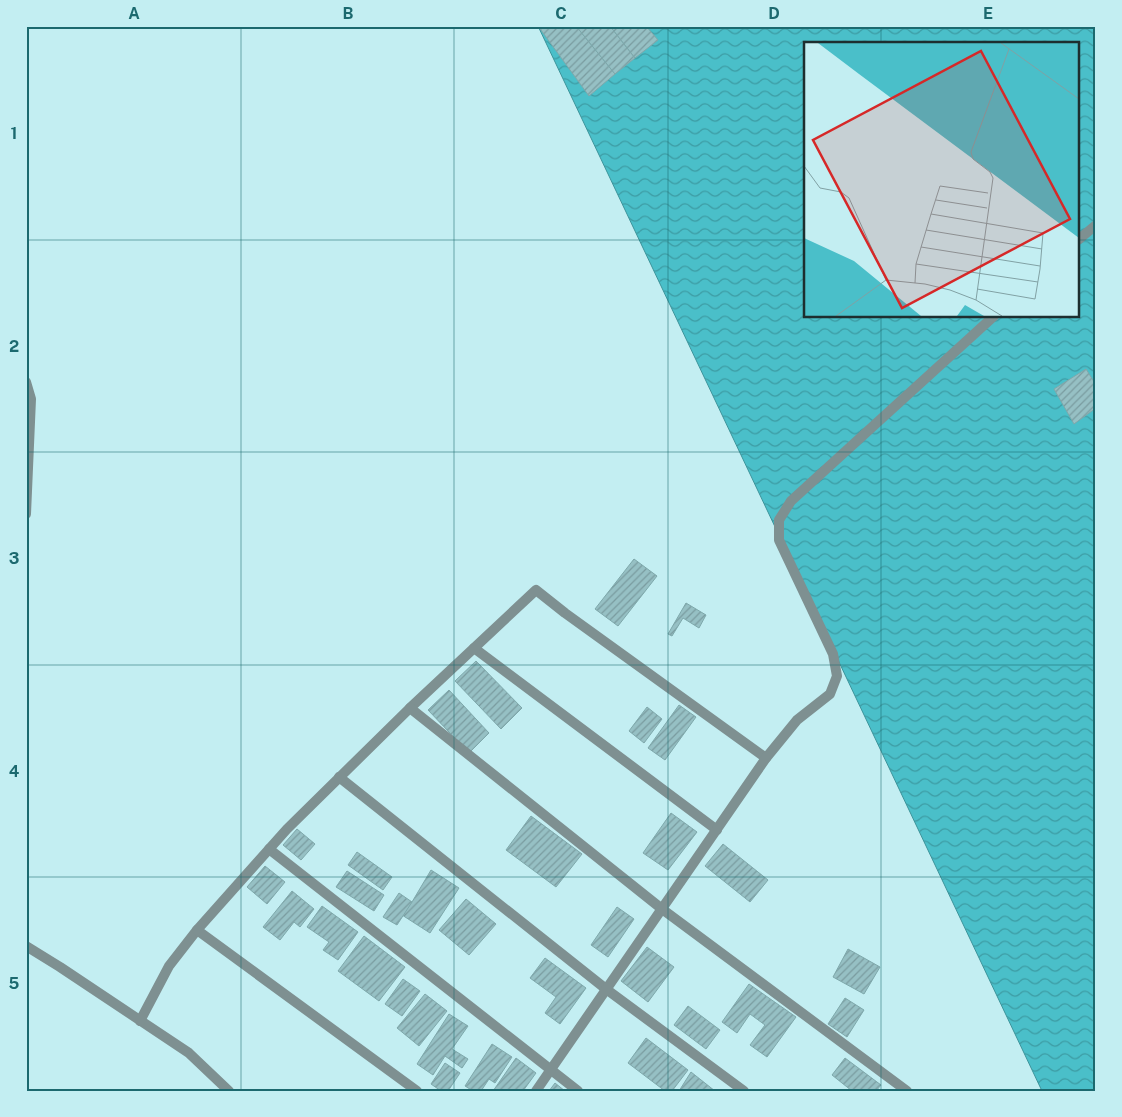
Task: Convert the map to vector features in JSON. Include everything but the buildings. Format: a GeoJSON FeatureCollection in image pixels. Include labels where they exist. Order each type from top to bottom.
{"type":"FeatureCollection","features":[{"type":"Feature","properties":{"kind":"lane"},"geometry":{"type":"LineString","coordinates":[[1080,238],[1096,225]]}},
{"type":"Feature","properties":{"kind":"lane"},"geometry":{"type":"LineString","coordinates":[[536,1091],[766,758],[797,720],[830,694],[837,676],[833,654],[779,540],[779,520],[791,501],[992,318]]}},
{"type":"Feature","properties":{"kind":"lane"},"geometry":{"type":"LineString","coordinates":[[26,382],[31,399],[26,514]]}},
{"type":"Feature","properties":{"kind":"lane"},"geometry":{"type":"LineString","coordinates":[[140,1021],[169,966],[197,930],[287,829],[410,708],[536,590],[766,758]]}},
{"type":"Feature","properties":{"kind":"lane"},"geometry":{"type":"LineString","coordinates":[[474,648],[717,830]]}},
{"type":"Feature","properties":{"kind":"lane"},"geometry":{"type":"LineString","coordinates":[[410,708],[662,909],[907,1091]]}},
{"type":"Feature","properties":{"kind":"lane"},"geometry":{"type":"LineString","coordinates":[[339,777],[606,989],[744,1091]]}},
{"type":"Feature","properties":{"kind":"lane"},"geometry":{"type":"LineString","coordinates":[[269,849],[578,1091]]}},
{"type":"Feature","properties":{"kind":"lane"},"geometry":{"type":"LineString","coordinates":[[197,930],[417,1091]]}},
{"type":"Feature","properties":{"kind":"lane"},"geometry":{"type":"LineString","coordinates":[[26,946],[188,1053],[229,1091]]}},
{"type":"Feature","properties":{"kind":"water"},"geometry":{"type":"Polygon","coordinates":[[[538,26],[1096,26],[1096,1091],[1042,1091],[538,26]]]}}]}
